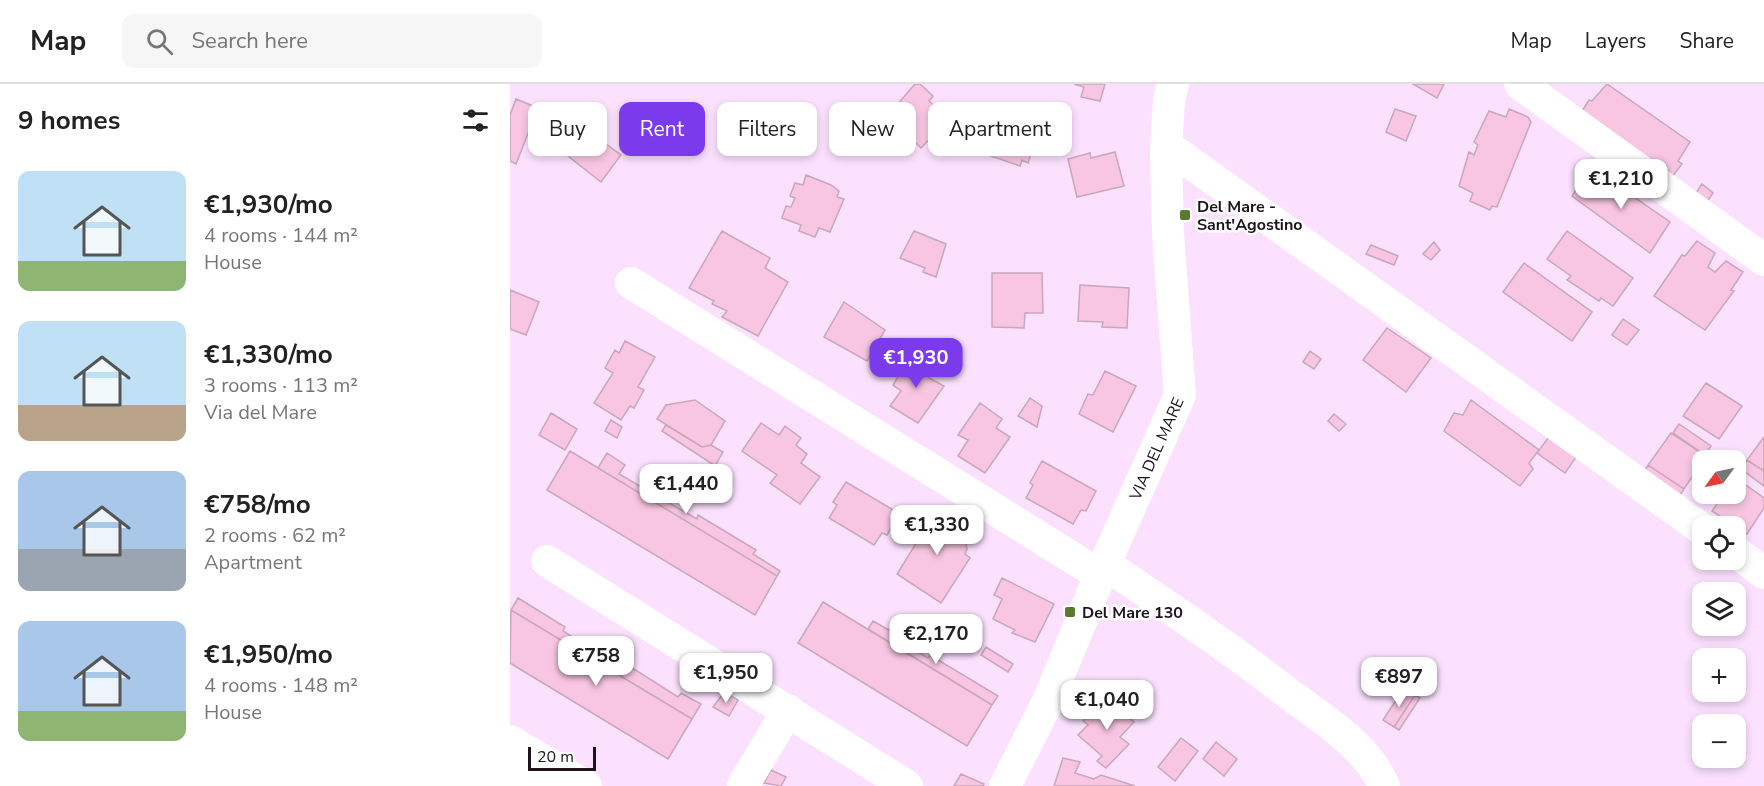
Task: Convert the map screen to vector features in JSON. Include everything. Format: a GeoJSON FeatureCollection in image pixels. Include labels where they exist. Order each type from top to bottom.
{"type":"FeatureCollection","features":[{"type":"Feature","properties":{"kind":"street","name":"VIA DEL MARE"},"geometry":{"type":"LineString","coordinates":[[1005,786],[1049,699],[1103,569],[1180,395],[1168,234],[1167,146],[1169,100],[1173,84]]}},
{"type":"Feature","properties":{"kind":"street"},"geometry":{"type":"LineString","coordinates":[[1520,84],[1764,260]]}},
{"type":"Feature","properties":{"kind":"street"},"geometry":{"type":"LineString","coordinates":[[1167,146],[1692,522]]}},
{"type":"Feature","properties":{"kind":"street"},"geometry":{"type":"LineString","coordinates":[[631,283],[1103,569],[1243,658],[1336,729],[1377,769],[1384,786]]}},
{"type":"Feature","properties":{"kind":"street"},"geometry":{"type":"LineString","coordinates":[[1746,560],[1764,573]]}},
{"type":"Feature","properties":{"kind":"street"},"geometry":{"type":"LineString","coordinates":[[547,561],[907,786]]}},
{"type":"Feature","properties":{"kind":"street"},"geometry":{"type":"LineString","coordinates":[[744,786],[788,710]]}},
{"type":"Feature","properties":{"kind":"street"},"geometry":{"type":"LineString","coordinates":[[510,741],[586,786]]}},
{"type":"Feature","properties":{"kind":"street"},"geometry":{"type":"LineString","coordinates":[[510,767],[541,786]]}},
{"type":"Feature","properties":{"kind":"building"},"geometry":{"type":"Polygon","coordinates":[[[915,84],[920,84],[933,96],[928,102],[928,141],[921,148],[916,143],[916,102],[899,102],[915,84]]]}},
{"type":"Feature","properties":{"kind":"building"},"geometry":{"type":"Polygon","coordinates":[[[1074,84],[1105,84],[1100,101],[1081,97],[1084,87],[1074,84]]]}},
{"type":"Feature","properties":{"kind":"building"},"geometry":{"type":"Polygon","coordinates":[[[1413,84],[1444,84],[1437,98],[1413,84]]]}},
{"type":"Feature","properties":{"kind":"building"},"geometry":{"type":"Polygon","coordinates":[[[1607,84],[1690,142],[1678,161],[1682,164],[1669,181],[1579,116],[1589,100],[1592,101],[1607,84]]]}},
{"type":"Feature","properties":{"kind":"building"},"geometry":{"type":"Polygon","coordinates":[[[516,99],[528,104],[528,133],[516,164],[510,161],[510,115],[516,99]]]}},
{"type":"Feature","properties":{"kind":"building"},"geometry":{"type":"Polygon","coordinates":[[[1395,109],[1416,116],[1406,141],[1386,132],[1395,109]]]}},
{"type":"Feature","properties":{"kind":"building"},"geometry":{"type":"Polygon","coordinates":[[[1509,109],[1528,117],[1531,122],[1497,207],[1492,206],[1490,210],[1470,201],[1473,193],[1459,186],[1469,152],[1474,155],[1478,145],[1474,142],[1489,111],[1506,117],[1509,109]]]}},
{"type":"Feature","properties":{"kind":"building"},"geometry":{"type":"Polygon","coordinates":[[[607,145],[619,154],[620,156],[601,182],[568,156],[607,156],[607,145]]]}},
{"type":"Feature","properties":{"kind":"building"},"geometry":{"type":"Polygon","coordinates":[[[1115,152],[1124,186],[1077,197],[1068,159],[1090,153],[1091,158],[1115,152]]]}},
{"type":"Feature","properties":{"kind":"building"},"geometry":{"type":"Polygon","coordinates":[[[991,156],[1030,156],[1028,163],[1022,160],[1020,166],[991,156]]]}},
{"type":"Feature","properties":{"kind":"building"},"geometry":{"type":"Polygon","coordinates":[[[1591,167],[1670,222],[1650,253],[1572,196],[1591,167]]]}},
{"type":"Feature","properties":{"kind":"building"},"geometry":{"type":"Polygon","coordinates":[[[806,175],[831,185],[839,191],[837,197],[844,199],[830,232],[819,228],[815,237],[799,231],[801,225],[782,218],[786,206],[791,207],[795,198],[790,196],[795,183],[803,185],[806,175]]]}},
{"type":"Feature","properties":{"kind":"building"},"geometry":{"type":"Polygon","coordinates":[[[1702,184],[1713,193],[1705,205],[1694,196],[1702,184]]]}},
{"type":"Feature","properties":{"kind":"building"},"geometry":{"type":"Polygon","coordinates":[[[722,231],[770,258],[765,268],[788,282],[758,336],[722,317],[727,311],[712,304],[714,301],[689,288],[722,231]]]}},
{"type":"Feature","properties":{"kind":"building"},"geometry":{"type":"Polygon","coordinates":[[[914,231],[946,244],[936,277],[923,272],[925,268],[900,258],[914,231]]]}},
{"type":"Feature","properties":{"kind":"building"},"geometry":{"type":"Polygon","coordinates":[[[1567,231],[1633,278],[1613,306],[1601,298],[1599,301],[1567,280],[1571,276],[1547,259],[1567,231]]]}},
{"type":"Feature","properties":{"kind":"building"},"geometry":{"type":"Polygon","coordinates":[[[1697,241],[1715,253],[1708,267],[1715,272],[1726,261],[1743,272],[1731,290],[1734,291],[1705,330],[1654,296],[1682,255],[1685,256],[1697,241]]]}},
{"type":"Feature","properties":{"kind":"building"},"geometry":{"type":"Polygon","coordinates":[[[1434,242],[1440,250],[1431,260],[1423,254],[1434,242]]]}},
{"type":"Feature","properties":{"kind":"building"},"geometry":{"type":"Polygon","coordinates":[[[1371,245],[1398,256],[1394,265],[1366,254],[1371,245]]]}},
{"type":"Feature","properties":{"kind":"building"},"geometry":{"type":"Polygon","coordinates":[[[1524,263],[1592,312],[1572,341],[1503,292],[1524,263]]]}},
{"type":"Feature","properties":{"kind":"building"},"geometry":{"type":"Polygon","coordinates":[[[992,273],[1042,273],[1043,313],[1025,313],[1024,328],[992,327],[992,273]]]}},
{"type":"Feature","properties":{"kind":"building"},"geometry":{"type":"Polygon","coordinates":[[[1080,285],[1129,288],[1127,328],[1102,327],[1103,322],[1078,321],[1080,285]]]}},
{"type":"Feature","properties":{"kind":"building"},"geometry":{"type":"Polygon","coordinates":[[[510,290],[539,302],[526,335],[510,329],[510,290]]]}},
{"type":"Feature","properties":{"kind":"building"},"geometry":{"type":"Polygon","coordinates":[[[844,302],[885,330],[867,361],[824,337],[844,302]]]}},
{"type":"Feature","properties":{"kind":"building"},"geometry":{"type":"Polygon","coordinates":[[[1623,319],[1639,330],[1627,345],[1612,335],[1623,319]]]}},
{"type":"Feature","properties":{"kind":"building"},"geometry":{"type":"Polygon","coordinates":[[[1387,328],[1431,358],[1406,392],[1363,360],[1387,328]]]}},
{"type":"Feature","properties":{"kind":"building"},"geometry":{"type":"Polygon","coordinates":[[[625,341],[655,357],[638,387],[644,390],[634,408],[630,406],[621,420],[594,403],[613,373],[605,368],[615,350],[619,353],[625,341]]]}},
{"type":"Feature","properties":{"kind":"building"},"geometry":{"type":"Polygon","coordinates":[[[1310,351],[1321,359],[1314,369],[1303,362],[1310,351]]]}},
{"type":"Feature","properties":{"kind":"building"},"geometry":{"type":"Polygon","coordinates":[[[912,354],[936,368],[929,378],[944,386],[918,423],[890,406],[901,391],[893,385],[912,354]]]}},
{"type":"Feature","properties":{"kind":"building"},"geometry":{"type":"Polygon","coordinates":[[[1105,371],[1136,386],[1113,432],[1079,414],[1088,394],[1093,395],[1105,371]]]}},
{"type":"Feature","properties":{"kind":"building"},"geometry":{"type":"Polygon","coordinates":[[[1706,383],[1742,406],[1719,439],[1683,416],[1706,383]]]}},
{"type":"Feature","properties":{"kind":"building"},"geometry":{"type":"Polygon","coordinates":[[[1030,398],[1042,406],[1037,427],[1018,416],[1030,398]]]}},
{"type":"Feature","properties":{"kind":"building"},"geometry":{"type":"Polygon","coordinates":[[[695,400],[725,421],[711,445],[702,447],[657,419],[666,405],[695,400]]]}},
{"type":"Feature","properties":{"kind":"building"},"geometry":{"type":"Polygon","coordinates":[[[1471,400],[1539,450],[1529,463],[1533,469],[1520,486],[1444,431],[1454,413],[1463,415],[1471,400]]]}},
{"type":"Feature","properties":{"kind":"building"},"geometry":{"type":"Polygon","coordinates":[[[980,403],[1002,419],[996,428],[1010,437],[985,473],[958,456],[968,440],[958,435],[980,403]]]}},
{"type":"Feature","properties":{"kind":"building"},"geometry":{"type":"Polygon","coordinates":[[[551,413],[577,429],[565,450],[539,435],[551,413]]]}},
{"type":"Feature","properties":{"kind":"building"},"geometry":{"type":"Polygon","coordinates":[[[1334,414],[1346,424],[1339,431],[1328,421],[1334,414]]]}},
{"type":"Feature","properties":{"kind":"building"},"geometry":{"type":"Polygon","coordinates":[[[611,420],[622,427],[617,438],[605,431],[611,420]]]}},
{"type":"Feature","properties":{"kind":"building"},"geometry":{"type":"Polygon","coordinates":[[[761,423],[779,435],[785,426],[801,438],[796,445],[807,454],[801,463],[820,477],[800,504],[770,483],[777,475],[742,451],[761,423]]]}},
{"type":"Feature","properties":{"kind":"building"},"geometry":{"type":"Polygon","coordinates":[[[1679,424],[1711,446],[1708,450],[1698,450],[1673,433],[1679,424]]]}},
{"type":"Feature","properties":{"kind":"building"},"geometry":{"type":"Polygon","coordinates":[[[666,425],[702,447],[711,445],[723,452],[715,466],[662,431],[666,425]]]}},
{"type":"Feature","properties":{"kind":"building"},"geometry":{"type":"Polygon","coordinates":[[[1671,433],[1697,450],[1692,450],[1692,477],[1684,489],[1648,465],[1671,433]]]}},
{"type":"Feature","properties":{"kind":"building"},"geometry":{"type":"Polygon","coordinates":[[[1551,434],[1577,456],[1565,473],[1537,453],[1551,434]]]}},
{"type":"Feature","properties":{"kind":"building"},"geometry":{"type":"Polygon","coordinates":[[[1764,437],[1764,471],[1747,460],[1764,437]]]}},
{"type":"Feature","properties":{"kind":"building"},"geometry":{"type":"Polygon","coordinates":[[[570,451],[777,576],[755,615],[547,490],[570,451]]]}},
{"type":"Feature","properties":{"kind":"building"},"geometry":{"type":"Polygon","coordinates":[[[607,453],[625,465],[619,474],[697,519],[698,515],[756,550],[753,554],[780,571],[777,576],[598,468],[607,453]]]}},
{"type":"Feature","properties":{"kind":"building"},"geometry":{"type":"Polygon","coordinates":[[[1042,461],[1096,491],[1086,511],[1081,510],[1073,524],[1026,498],[1033,485],[1030,483],[1042,461]]]}},
{"type":"Feature","properties":{"kind":"building"},"geometry":{"type":"Polygon","coordinates":[[[1746,462],[1764,471],[1764,486],[1746,473],[1746,462]]]}},
{"type":"Feature","properties":{"kind":"building"},"geometry":{"type":"Polygon","coordinates":[[[1648,465],[1684,489],[1678,498],[1642,474],[1648,465]]]}},
{"type":"Feature","properties":{"kind":"building"},"geometry":{"type":"Polygon","coordinates":[[[846,482],[900,514],[887,535],[882,533],[874,545],[829,518],[837,505],[833,502],[846,482]]]}},
{"type":"Feature","properties":{"kind":"building"},"geometry":{"type":"Polygon","coordinates":[[[1746,485],[1764,498],[1764,508],[1747,534],[1746,516],[1720,516],[1712,511],[1717,504],[1746,504],[1746,485]]]}},
{"type":"Feature","properties":{"kind":"building"},"geometry":{"type":"Polygon","coordinates":[[[941,509],[958,519],[961,518],[967,549],[965,554],[970,558],[941,603],[897,574],[936,511],[941,509]]]}},
{"type":"Feature","properties":{"kind":"building"},"geometry":{"type":"Polygon","coordinates":[[[1002,578],[1054,604],[1035,642],[1012,633],[1015,630],[993,619],[1002,599],[994,595],[1002,578]]]}},
{"type":"Feature","properties":{"kind":"building"},"geometry":{"type":"Polygon","coordinates":[[[518,598],[565,627],[563,631],[601,656],[601,654],[621,665],[623,662],[678,697],[681,693],[701,704],[692,719],[511,610],[518,598]]]}},
{"type":"Feature","properties":{"kind":"building"},"geometry":{"type":"Polygon","coordinates":[[[823,602],[992,705],[967,746],[798,643],[823,602]]]}},
{"type":"Feature","properties":{"kind":"building"},"geometry":{"type":"Polygon","coordinates":[[[511,610],[692,719],[668,759],[510,663],[511,610]]]}},
{"type":"Feature","properties":{"kind":"building"},"geometry":{"type":"Polygon","coordinates":[[[873,621],[894,633],[892,636],[928,658],[930,655],[998,696],[992,705],[868,629],[873,621]]]}},
{"type":"Feature","properties":{"kind":"building"},"geometry":{"type":"Polygon","coordinates":[[[986,647],[1013,664],[1008,672],[981,655],[986,647]]]}},
{"type":"Feature","properties":{"kind":"building"},"geometry":{"type":"Polygon","coordinates":[[[1404,688],[1415,695],[1394,727],[1383,720],[1404,688]]]}},
{"type":"Feature","properties":{"kind":"building"},"geometry":{"type":"Polygon","coordinates":[[[725,691],[738,700],[729,716],[713,707],[725,691]]]}},
{"type":"Feature","properties":{"kind":"building"},"geometry":{"type":"Polygon","coordinates":[[[1415,695],[1420,698],[1399,730],[1394,727],[1415,695]]]}},
{"type":"Feature","properties":{"kind":"building"},"geometry":{"type":"Polygon","coordinates":[[[1107,696],[1134,722],[1120,737],[1129,744],[1106,768],[1097,761],[1102,756],[1078,735],[1088,725],[1083,721],[1107,696]]]}},
{"type":"Feature","properties":{"kind":"building"},"geometry":{"type":"Polygon","coordinates":[[[1181,738],[1198,751],[1175,781],[1158,767],[1181,738]]]}},
{"type":"Feature","properties":{"kind":"building"},"geometry":{"type":"Polygon","coordinates":[[[1216,742],[1237,759],[1224,776],[1203,759],[1216,742]]]}},
{"type":"Feature","properties":{"kind":"building"},"geometry":{"type":"Polygon","coordinates":[[[1063,758],[1080,762],[1075,773],[1094,779],[1101,775],[1135,786],[1054,786],[1063,758]]]}},
{"type":"Feature","properties":{"kind":"building"},"geometry":{"type":"Polygon","coordinates":[[[771,770],[786,777],[781,786],[764,783],[771,770]]]}},
{"type":"Feature","properties":{"kind":"building"},"geometry":{"type":"Polygon","coordinates":[[[961,774],[984,784],[983,786],[954,786],[961,774]]]}},
{"type":"Feature","properties":{"kind":"place","name":"Del Mare - Sant'Agostino"},"geometry":{"type":"Point","coordinates":[1185,215]}},
{"type":"Feature","properties":{"kind":"place","name":"Del Mare 130"},"geometry":{"type":"Point","coordinates":[1070,612]}}]}
